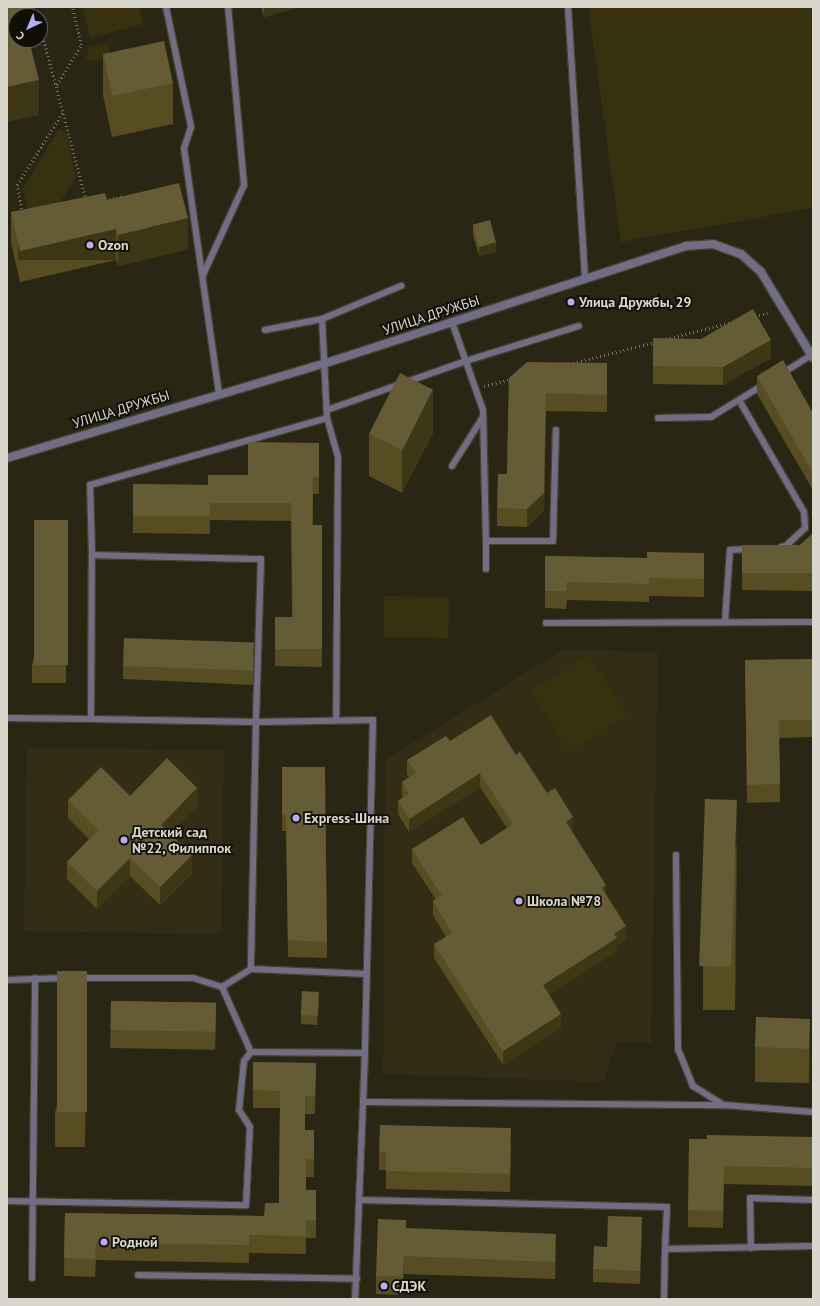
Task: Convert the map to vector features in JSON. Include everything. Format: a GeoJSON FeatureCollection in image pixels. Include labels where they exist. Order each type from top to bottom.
{"type":"FeatureCollection","features":[{"type":"Feature","properties":{"kind":"street","name":"УЛИЦА ДРУЖБЫ"},"geometry":{"type":"LineString","coordinates":[[7,458],[219,393],[323,364],[585,277],[686,246],[713,244],[742,254],[761,272],[812,357]]}},
{"type":"Feature","properties":{"kind":"lane"},"geometry":{"type":"LineString","coordinates":[[166,7],[191,128],[184,148],[219,393]]}},
{"type":"Feature","properties":{"kind":"lane"},"geometry":{"type":"LineString","coordinates":[[203,275],[244,185],[228,7]]}},
{"type":"Feature","properties":{"kind":"lane"},"geometry":{"type":"LineString","coordinates":[[568,7],[585,277]]}},
{"type":"Feature","properties":{"kind":"lane"},"geometry":{"type":"LineString","coordinates":[[265,330],[322,319],[401,286]]}},
{"type":"Feature","properties":{"kind":"lane"},"geometry":{"type":"LineString","coordinates":[[322,319],[326,410],[338,457],[336,720]]}},
{"type":"Feature","properties":{"kind":"lane"},"geometry":{"type":"LineString","coordinates":[[452,322],[476,388],[483,417],[486,569]]}},
{"type":"Feature","properties":{"kind":"lane"},"geometry":{"type":"LineString","coordinates":[[326,410],[466,361],[579,326]]}},
{"type":"Feature","properties":{"kind":"lane"},"geometry":{"type":"LineString","coordinates":[[658,418],[711,417],[812,357]]}},
{"type":"Feature","properties":{"kind":"lane"},"geometry":{"type":"LineString","coordinates":[[739,400],[804,512],[805,528],[786,546],[772,547]]}},
{"type":"Feature","properties":{"kind":"lane"},"geometry":{"type":"LineString","coordinates":[[452,466],[483,417]]}},
{"type":"Feature","properties":{"kind":"lane"},"geometry":{"type":"LineString","coordinates":[[91,719],[92,555],[90,485],[327,418]]}},
{"type":"Feature","properties":{"kind":"lane"},"geometry":{"type":"LineString","coordinates":[[486,541],[553,541],[556,430]]}},
{"type":"Feature","properties":{"kind":"lane"},"geometry":{"type":"LineString","coordinates":[[726,621],[730,550],[758,548]]}},
{"type":"Feature","properties":{"kind":"lane"},"geometry":{"type":"LineString","coordinates":[[92,555],[261,558],[251,969]]}},
{"type":"Feature","properties":{"kind":"lane"},"geometry":{"type":"LineString","coordinates":[[546,623],[726,621],[813,622]]}},
{"type":"Feature","properties":{"kind":"lane"},"geometry":{"type":"LineString","coordinates":[[7,718],[256,722],[373,720],[365,1053],[355,1299]]}},
{"type":"Feature","properties":{"kind":"lane"},"geometry":{"type":"LineString","coordinates":[[676,854],[678,1049],[693,1086],[724,1105]]}},
{"type":"Feature","properties":{"kind":"lane"},"geometry":{"type":"LineString","coordinates":[[222,987],[251,969],[367,974]]}},
{"type":"Feature","properties":{"kind":"lane"},"geometry":{"type":"LineString","coordinates":[[32,1278],[34,1201],[35,978]]}},
{"type":"Feature","properties":{"kind":"lane"},"geometry":{"type":"LineString","coordinates":[[7,980],[35,978],[193,978],[222,987],[251,1052]]}},
{"type":"Feature","properties":{"kind":"lane"},"geometry":{"type":"LineString","coordinates":[[251,1052],[365,1053]]}},
{"type":"Feature","properties":{"kind":"lane"},"geometry":{"type":"LineString","coordinates":[[7,1201],[246,1205],[250,1127],[239,1110],[244,1061],[251,1052]]}},
{"type":"Feature","properties":{"kind":"lane"},"geometry":{"type":"LineString","coordinates":[[363,1102],[724,1105],[813,1112]]}},
{"type":"Feature","properties":{"kind":"lane"},"geometry":{"type":"LineString","coordinates":[[751,1248],[750,1198],[813,1200]]}},
{"type":"Feature","properties":{"kind":"lane"},"geometry":{"type":"LineString","coordinates":[[360,1200],[667,1207],[664,1299]]}},
{"type":"Feature","properties":{"kind":"lane"},"geometry":{"type":"LineString","coordinates":[[665,1249],[813,1246]]}},
{"type":"Feature","properties":{"kind":"lane"},"geometry":{"type":"LineString","coordinates":[[138,1275],[357,1279]]}},
{"type":"Feature","properties":{"kind":"path"},"geometry":{"type":"LineString","coordinates":[[56,86],[81,45],[72,7]]}},
{"type":"Feature","properties":{"kind":"path"},"geometry":{"type":"LineString","coordinates":[[46,48],[88,204]]}},
{"type":"Feature","properties":{"kind":"path"},"geometry":{"type":"LineString","coordinates":[[7,220],[23,217],[17,185],[64,112]]}},
{"type":"Feature","properties":{"kind":"path"},"geometry":{"type":"LineString","coordinates":[[103,200],[127,195]]}},
{"type":"Feature","properties":{"kind":"path"},"geometry":{"type":"LineString","coordinates":[[749,318],[771,312]]}},
{"type":"Feature","properties":{"kind":"path"},"geometry":{"type":"LineString","coordinates":[[566,365],[734,321]]}},
{"type":"Feature","properties":{"kind":"path"},"geometry":{"type":"LineString","coordinates":[[476,388],[513,378]]}},
{"type":"Feature","properties":{"kind":"shaded area"},"geometry":{"type":"Polygon","coordinates":[[[139,7],[143,24],[90,38],[83,8],[139,7]]]}},
{"type":"Feature","properties":{"kind":"shaded area"},"geometry":{"type":"Polygon","coordinates":[[[588,7],[813,7],[813,208],[621,242],[588,7]]]}},
{"type":"Feature","properties":{"kind":"shaded area"},"geometry":{"type":"Polygon","coordinates":[[[107,43],[112,55],[96,61],[86,59],[89,47],[107,43]]]}},
{"type":"Feature","properties":{"kind":"shaded area"},"geometry":{"type":"Polygon","coordinates":[[[59,129],[66,132],[76,178],[59,204],[28,209],[23,189],[59,129]]]}},
{"type":"Feature","properties":{"kind":"shaded area"},"geometry":{"type":"Polygon","coordinates":[[[384,596],[449,597],[448,638],[383,637],[384,596]]]}},
{"type":"Feature","properties":{"kind":"shaded area","name":"Школа №78"},"geometry":{"type":"Polygon","coordinates":[[[564,649],[658,652],[651,1043],[617,1042],[603,1082],[383,1074],[385,760],[564,649]]]}},
{"type":"Feature","properties":{"kind":"shaded area"},"geometry":{"type":"Polygon","coordinates":[[[589,654],[628,716],[569,752],[530,691],[589,654]]]}},
{"type":"Feature","properties":{"kind":"shaded area","name":"Детский сад №22, Филиппок"},"geometry":{"type":"Polygon","coordinates":[[[27,747],[224,750],[221,934],[24,931],[27,747]]]}},
{"type":"Feature","properties":{"kind":"building"},"geometry":{"type":"Polygon","coordinates":[[[7,7],[26,7],[8,8],[8,48],[31,48],[39,80],[7,87],[7,7]]]}},
{"type":"Feature","properties":{"kind":"building"},"geometry":{"type":"Polygon","coordinates":[[[164,41],[173,83],[112,96],[103,54],[164,41]]]}},
{"type":"Feature","properties":{"kind":"building"},"geometry":{"type":"Polygon","coordinates":[[[179,183],[188,218],[118,235],[116,229],[20,251],[11,212],[105,193],[107,200],[179,183]]]}},
{"type":"Feature","properties":{"kind":"building"},"geometry":{"type":"Polygon","coordinates":[[[490,220],[496,242],[479,247],[473,225],[490,220]]]}},
{"type":"Feature","properties":{"kind":"building"},"geometry":{"type":"Polygon","coordinates":[[[753,309],[771,340],[723,367],[653,366],[653,338],[701,339],[753,309]]]}},
{"type":"Feature","properties":{"kind":"building"},"geometry":{"type":"Polygon","coordinates":[[[783,360],[813,413],[813,473],[757,376],[783,360]]]}},
{"type":"Feature","properties":{"kind":"building"},"geometry":{"type":"Polygon","coordinates":[[[527,362],[607,363],[607,395],[546,393],[544,493],[527,509],[497,508],[498,474],[507,474],[509,378],[527,362]]]}},
{"type":"Feature","properties":{"kind":"building"},"geometry":{"type":"Polygon","coordinates":[[[400,373],[433,390],[402,450],[369,434],[400,373]]]}},
{"type":"Feature","properties":{"kind":"building"},"geometry":{"type":"Polygon","coordinates":[[[248,442],[319,443],[319,477],[313,477],[312,525],[322,525],[322,649],[275,649],[275,617],[293,617],[291,503],[210,503],[210,516],[133,516],[133,484],[208,485],[208,475],[248,475],[248,442]]]}},
{"type":"Feature","properties":{"kind":"building"},"geometry":{"type":"Polygon","coordinates":[[[34,520],[68,520],[68,665],[34,665],[34,520]]]}},
{"type":"Feature","properties":{"kind":"building"},"geometry":{"type":"Polygon","coordinates":[[[813,533],[813,573],[742,573],[742,545],[800,545],[813,533]]]}},
{"type":"Feature","properties":{"kind":"building"},"geometry":{"type":"Polygon","coordinates":[[[647,552],[704,553],[704,579],[649,578],[649,584],[567,582],[566,591],[545,591],[545,556],[647,558],[647,552]]]}},
{"type":"Feature","properties":{"kind":"building"},"geometry":{"type":"Polygon","coordinates":[[[124,638],[254,643],[253,671],[123,666],[124,638]]]}},
{"type":"Feature","properties":{"kind":"building"},"geometry":{"type":"Polygon","coordinates":[[[813,659],[813,720],[779,720],[780,784],[747,785],[745,660],[813,659]]]}},
{"type":"Feature","properties":{"kind":"building"},"geometry":{"type":"Polygon","coordinates":[[[491,715],[516,755],[520,752],[547,793],[555,788],[573,817],[566,822],[606,885],[602,888],[626,926],[614,934],[617,938],[543,985],[561,1014],[503,1051],[434,944],[452,933],[433,901],[442,896],[412,849],[463,817],[481,845],[513,824],[480,773],[409,819],[398,801],[409,794],[402,782],[416,773],[407,760],[446,736],[450,741],[491,715]]]}},
{"type":"Feature","properties":{"kind":"building"},"geometry":{"type":"Polygon","coordinates":[[[167,758],[197,788],[161,825],[192,855],[160,887],[130,858],[97,891],[67,862],[98,830],[68,800],[101,767],[130,796],[167,758]]]}},
{"type":"Feature","properties":{"kind":"building"},"geometry":{"type":"Polygon","coordinates":[[[282,767],[325,767],[327,942],[288,940],[286,815],[282,815],[282,767]]]}},
{"type":"Feature","properties":{"kind":"building"},"geometry":{"type":"Polygon","coordinates":[[[705,799],[737,800],[731,967],[699,966],[705,799]]]}},
{"type":"Feature","properties":{"kind":"building"},"geometry":{"type":"Polygon","coordinates":[[[57,971],[87,971],[87,1112],[57,1112],[57,971]]]}},
{"type":"Feature","properties":{"kind":"building"},"geometry":{"type":"Polygon","coordinates":[[[302,991],[319,992],[318,1016],[301,1015],[302,991]]]}},
{"type":"Feature","properties":{"kind":"building"},"geometry":{"type":"Polygon","coordinates":[[[111,1001],[216,1003],[215,1032],[110,1030],[111,1001]]]}},
{"type":"Feature","properties":{"kind":"building"},"geometry":{"type":"Polygon","coordinates":[[[756,1017],[810,1019],[809,1049],[755,1047],[756,1017]]]}},
{"type":"Feature","properties":{"kind":"building"},"geometry":{"type":"Polygon","coordinates":[[[253,1062],[316,1063],[315,1096],[305,1096],[305,1130],[314,1130],[314,1159],[306,1159],[306,1190],[316,1190],[316,1220],[306,1220],[306,1236],[249,1235],[249,1245],[96,1243],[95,1259],[64,1258],[65,1213],[264,1216],[265,1203],[279,1203],[280,1091],[253,1090],[253,1062]]]}},
{"type":"Feature","properties":{"kind":"building"},"geometry":{"type":"Polygon","coordinates":[[[380,1125],[511,1128],[510,1174],[386,1171],[386,1152],[379,1152],[380,1125]]]}},
{"type":"Feature","properties":{"kind":"building"},"geometry":{"type":"Polygon","coordinates":[[[707,1135],[813,1137],[813,1168],[724,1166],[723,1211],[688,1210],[689,1139],[707,1139],[707,1135]]]}},
{"type":"Feature","properties":{"kind":"building"},"geometry":{"type":"Polygon","coordinates":[[[608,1216],[642,1217],[640,1271],[593,1269],[594,1246],[607,1247],[608,1216]]]}},
{"type":"Feature","properties":{"kind":"building"},"geometry":{"type":"Polygon","coordinates":[[[378,1219],[406,1220],[406,1228],[556,1234],[555,1262],[404,1256],[403,1277],[376,1276],[378,1219]]]}},
{"type":"Feature","properties":{"kind":"place","name":"Ozon"},"geometry":{"type":"Point","coordinates":[90,245]}},
{"type":"Feature","properties":{"kind":"place","name":"Улица Дружбы, 29"},"geometry":{"type":"Point","coordinates":[571,302]}},
{"type":"Feature","properties":{"kind":"place","name":"Express-Шина"},"geometry":{"type":"Point","coordinates":[296,818]}},
{"type":"Feature","properties":{"kind":"place","name":"Детский сад №22, Филиппок"},"geometry":{"type":"Point","coordinates":[124,840]}},
{"type":"Feature","properties":{"kind":"place","name":"Школа №78"},"geometry":{"type":"Point","coordinates":[519,901]}},
{"type":"Feature","properties":{"kind":"place","name":"Родной"},"geometry":{"type":"Point","coordinates":[104,1242]}},
{"type":"Feature","properties":{"kind":"place","name":"СДЭК"},"geometry":{"type":"Point","coordinates":[384,1286]}}]}
